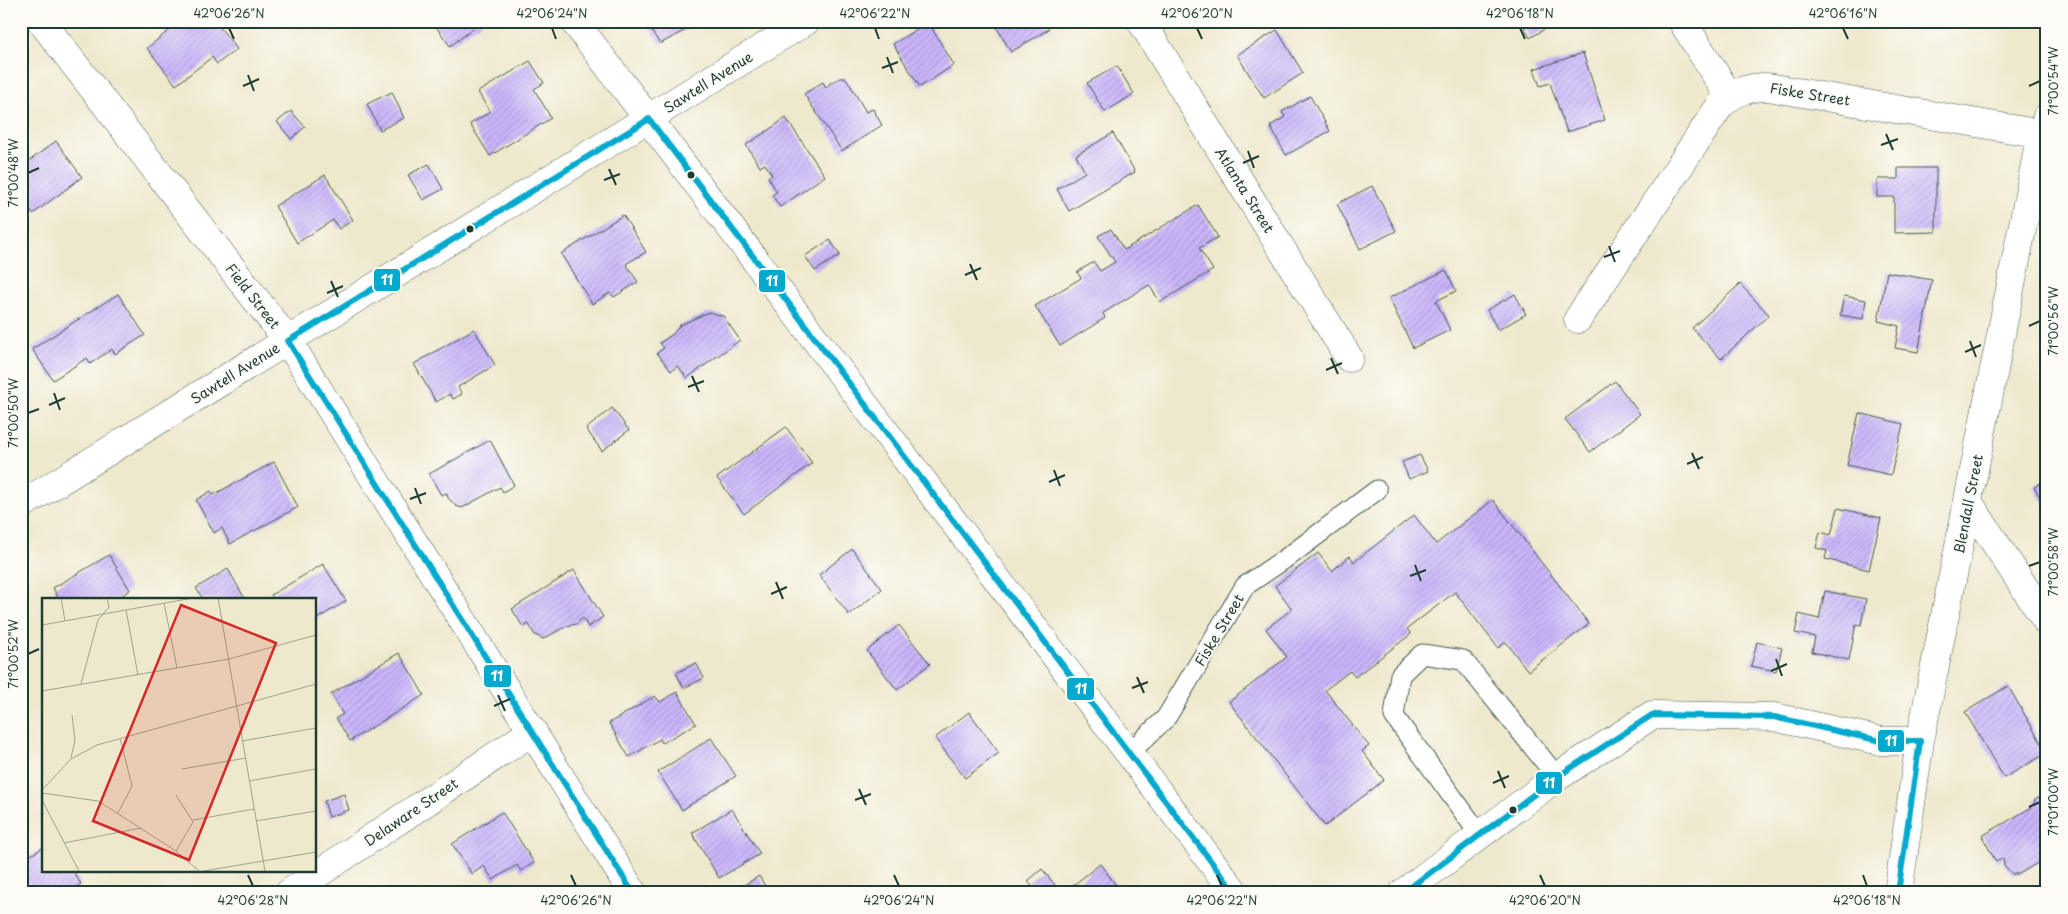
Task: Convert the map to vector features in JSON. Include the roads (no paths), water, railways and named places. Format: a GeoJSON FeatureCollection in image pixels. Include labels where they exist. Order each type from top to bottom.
{"type":"FeatureCollection","features":[{"type":"Feature","properties":{"kind":"street","name":"Field Street"},"geometry":{"type":"LineString","coordinates":[[41,21],[288,341],[633,893]]}},
{"type":"Feature","properties":{"kind":"street"},"geometry":{"type":"LineString","coordinates":[[574,21],[1235,893]]}},
{"type":"Feature","properties":{"kind":"street","name":"Sawtell Avenue"},"geometry":{"type":"LineString","coordinates":[[21,505],[806,21]]}},
{"type":"Feature","properties":{"kind":"street","name":"Atlanta Street"},"geometry":{"type":"LineString","coordinates":[[1141,21],[1349,358]]}},
{"type":"Feature","properties":{"kind":"street"},"geometry":{"type":"LineString","coordinates":[[1578,319],[1710,119],[1729,96],[1682,21]]}},
{"type":"Feature","properties":{"kind":"street","name":"Fiske Street"},"geometry":{"type":"LineString","coordinates":[[1729,96],[1741,90],[1754,87],[1768,87],[2044,125]]}},
{"type":"Feature","properties":{"kind":"street","name":"Blendall Street"},"geometry":{"type":"LineString","coordinates":[[1898,893],[1920,741],[2044,125]]}},
{"type":"Feature","properties":{"kind":"street"},"geometry":{"type":"LineString","coordinates":[[1969,503],[2047,622]]}},
{"type":"Feature","properties":{"kind":"street"},"geometry":{"type":"LineString","coordinates":[[1403,893],[1557,777],[1652,715],[1774,717],[1881,741],[1920,741]]}},
{"type":"Feature","properties":{"kind":"street","name":"Delaware Street"},"geometry":{"type":"LineString","coordinates":[[289,893],[533,731]]}},
{"type":"Feature","properties":{"kind":"lane","name":"Fiske Street"},"geometry":{"type":"LineString","coordinates":[[1129,753],[1166,718],[1245,586],[1292,554],[1377,490]]}},
{"type":"Feature","properties":{"kind":"lane"},"geometry":{"type":"LineString","coordinates":[[1480,835],[1394,716],[1400,675],[1422,654],[1463,660],[1557,777]]}}]}
